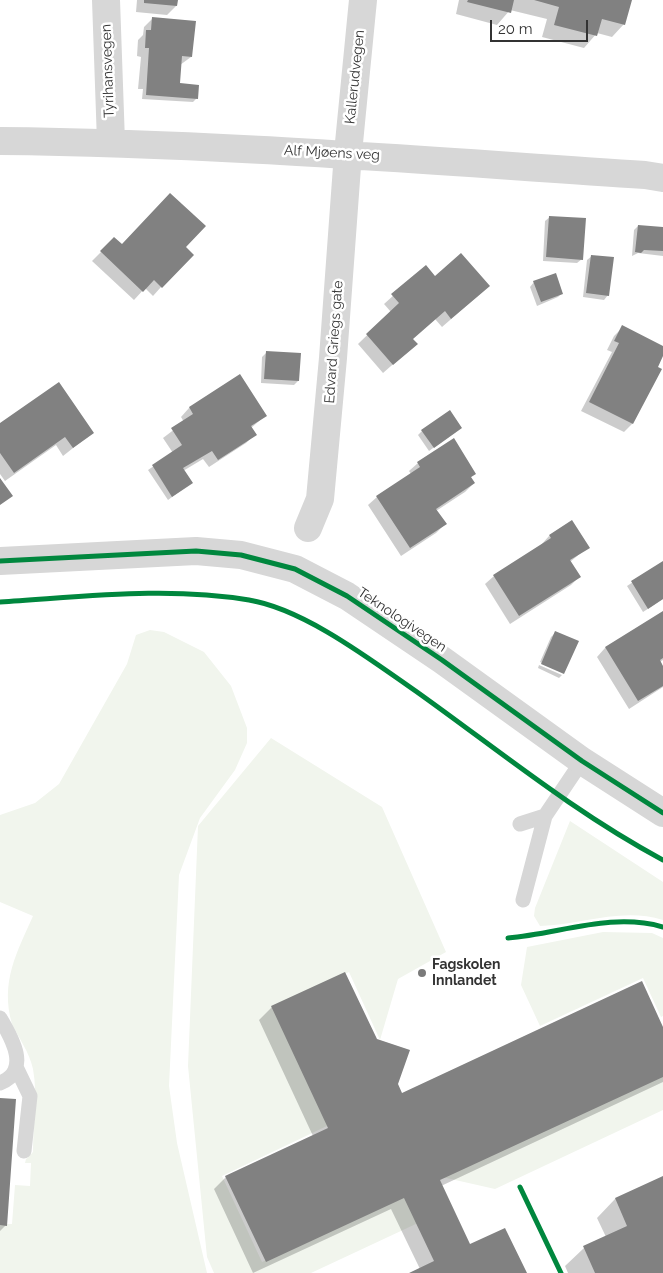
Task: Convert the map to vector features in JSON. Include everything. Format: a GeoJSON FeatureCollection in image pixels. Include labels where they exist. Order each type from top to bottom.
{"type":"FeatureCollection","features":[{"type":"Feature","properties":{"kind":"street","name":"Tyrihansvegen"},"geometry":{"type":"LineString","coordinates":[[106,0],[110,142]]}},
{"type":"Feature","properties":{"kind":"street","name":"Kallerudvegen"},"geometry":{"type":"LineString","coordinates":[[348,154],[363,0]]}},
{"type":"Feature","properties":{"kind":"street","name":"Alf Mjøens veg"},"geometry":{"type":"LineString","coordinates":[[0,140],[110,142],[348,154],[645,175],[663,178]]}},
{"type":"Feature","properties":{"kind":"street","name":"Edvard Griegs gate"},"geometry":{"type":"LineString","coordinates":[[308,528],[320,499],[333,358],[348,154]]}},
{"type":"Feature","properties":{"kind":"street","name":"Teknologivegen"},"geometry":{"type":"LineString","coordinates":[[0,561],[196,551],[241,555],[295,569],[347,596],[442,660],[582,761],[663,813]]}},
{"type":"Feature","properties":{"kind":"lane"},"geometry":{"type":"LineString","coordinates":[[523,900],[545,816],[582,761]]}},
{"type":"Feature","properties":{"kind":"lane"},"geometry":{"type":"LineString","coordinates":[[520,824],[545,816]]}},
{"type":"Feature","properties":{"kind":"lane"},"geometry":{"type":"LineString","coordinates":[[0,1018],[10,1034],[17,1057],[17,1069],[30,1096],[24,1151]]}},
{"type":"Feature","properties":{"kind":"lane"},"geometry":{"type":"LineString","coordinates":[[0,1083],[7,1080],[17,1069]]}},
{"type":"Feature","properties":{"kind":"shaded area"},"geometry":{"type":"Polygon","coordinates":[[[150,630],[164,632],[204,652],[231,686],[247,728],[247,743],[235,770],[200,818],[179,875],[169,1086],[177,1143],[207,1273],[0,1273],[0,1224],[12,1224],[15,1185],[30,1186],[31,1163],[25,1163],[26,1159],[33,1152],[35,1100],[33,1069],[12,1024],[8,994],[9,981],[16,955],[33,916],[0,902],[0,815],[35,803],[59,784],[127,664],[136,635],[150,630]]]}},
{"type":"Feature","properties":{"kind":"shaded area"},"geometry":{"type":"Polygon","coordinates":[[[271,738],[382,807],[446,952],[398,979],[380,1040],[349,972],[275,1006],[329,1125],[222,1176],[262,1262],[405,1194],[418,1223],[311,1273],[214,1273],[207,1257],[188,1066],[198,826],[271,738]]]}},
{"type":"Feature","properties":{"kind":"shaded area"},"geometry":{"type":"Polygon","coordinates":[[[570,821],[663,882],[663,920],[632,915],[540,926],[534,916],[535,908],[570,821]]]}},
{"type":"Feature","properties":{"kind":"shaded area"},"geometry":{"type":"Polygon","coordinates":[[[603,932],[652,933],[663,938],[663,1016],[661,1017],[643,978],[540,1026],[521,985],[527,947],[603,932]]]}},
{"type":"Feature","properties":{"kind":"shaded area"},"geometry":{"type":"Polygon","coordinates":[[[663,1074],[663,1110],[495,1189],[442,1177],[663,1074]]]}},
{"type":"Feature","properties":{"kind":"building"},"geometry":{"type":"Polygon","coordinates":[[[144,0],[178,0],[177,6],[144,3],[144,0]]]}},
{"type":"Feature","properties":{"kind":"building"},"geometry":{"type":"Polygon","coordinates":[[[468,0],[514,0],[511,13],[467,2],[468,0]]]}},
{"type":"Feature","properties":{"kind":"building"},"geometry":{"type":"Polygon","coordinates":[[[534,0],[632,0],[625,25],[602,19],[597,36],[554,25],[559,7],[534,0]]]}},
{"type":"Feature","properties":{"kind":"building"},"geometry":{"type":"Polygon","coordinates":[[[152,17],[196,21],[192,57],[182,56],[180,83],[199,85],[198,99],[146,95],[149,48],[145,48],[146,30],[151,30],[152,17]]]}},
{"type":"Feature","properties":{"kind":"building"},"geometry":{"type":"Polygon","coordinates":[[[170,193],[206,226],[186,247],[194,255],[162,288],[154,280],[143,292],[100,251],[114,237],[122,244],[170,193]]]}},
{"type":"Feature","properties":{"kind":"building"},"geometry":{"type":"Polygon","coordinates":[[[549,216],[586,218],[583,260],[546,257],[549,216]]]}},
{"type":"Feature","properties":{"kind":"building"},"geometry":{"type":"Polygon","coordinates":[[[638,225],[663,227],[663,251],[644,250],[641,253],[635,252],[638,225]]]}},
{"type":"Feature","properties":{"kind":"building"},"geometry":{"type":"Polygon","coordinates":[[[461,253],[490,286],[451,319],[445,311],[413,339],[418,344],[393,365],[366,334],[399,303],[391,294],[426,265],[435,276],[461,253]]]}},
{"type":"Feature","properties":{"kind":"building"},"geometry":{"type":"Polygon","coordinates":[[[591,255],[614,257],[609,296],[586,293],[591,255]]]}},
{"type":"Feature","properties":{"kind":"building"},"geometry":{"type":"Polygon","coordinates":[[[556,273],[563,294],[541,302],[533,281],[556,273]]]}},
{"type":"Feature","properties":{"kind":"building"},"geometry":{"type":"Polygon","coordinates":[[[622,325],[663,346],[663,356],[658,367],[662,369],[633,424],[589,402],[619,343],[614,341],[622,325]]]}},
{"type":"Feature","properties":{"kind":"building"},"geometry":{"type":"Polygon","coordinates":[[[266,351],[301,353],[299,381],[264,379],[266,351]]]}},
{"type":"Feature","properties":{"kind":"building"},"geometry":{"type":"Polygon","coordinates":[[[240,374],[267,416],[251,426],[257,435],[218,460],[212,451],[183,468],[193,483],[172,497],[152,465],[182,445],[171,428],[193,414],[189,407],[240,374]]]}},
{"type":"Feature","properties":{"kind":"building"},"geometry":{"type":"Polygon","coordinates":[[[59,382],[94,433],[73,448],[65,437],[14,473],[0,453],[0,423],[59,382]]]}},
{"type":"Feature","properties":{"kind":"building"},"geometry":{"type":"Polygon","coordinates":[[[450,410],[462,428],[434,448],[421,430],[450,410]]]}},
{"type":"Feature","properties":{"kind":"building"},"geometry":{"type":"Polygon","coordinates":[[[454,438],[476,474],[471,477],[475,483],[436,509],[447,524],[410,548],[376,496],[420,467],[417,462],[454,438]]]}},
{"type":"Feature","properties":{"kind":"building"},"geometry":{"type":"Polygon","coordinates":[[[0,478],[13,496],[0,505],[0,478]]]}},
{"type":"Feature","properties":{"kind":"building"},"geometry":{"type":"Polygon","coordinates":[[[572,520],[590,548],[570,560],[581,577],[519,616],[493,575],[551,538],[549,535],[572,520]]]}},
{"type":"Feature","properties":{"kind":"building"},"geometry":{"type":"Polygon","coordinates":[[[663,561],[663,599],[648,609],[631,581],[663,561]]]}},
{"type":"Feature","properties":{"kind":"building"},"geometry":{"type":"Polygon","coordinates":[[[663,611],[663,658],[660,660],[663,666],[663,686],[638,701],[605,647],[663,611]]]}},
{"type":"Feature","properties":{"kind":"building"},"geometry":{"type":"Polygon","coordinates":[[[555,631],[579,641],[564,674],[541,664],[555,631]]]}},
{"type":"Feature","properties":{"kind":"building"},"geometry":{"type":"Polygon","coordinates":[[[345,972],[377,1039],[410,1050],[398,1084],[402,1093],[642,981],[663,1027],[663,1077],[440,1180],[470,1244],[505,1228],[527,1273],[409,1273],[434,1261],[404,1198],[266,1262],[225,1176],[328,1128],[271,1006],[345,972]]]}},
{"type":"Feature","properties":{"kind":"building"},"geometry":{"type":"Polygon","coordinates":[[[0,1098],[16,1099],[7,1226],[0,1225],[0,1098]]]}},
{"type":"Feature","properties":{"kind":"building"},"geometry":{"type":"Polygon","coordinates":[[[663,1176],[663,1273],[595,1273],[583,1246],[627,1226],[615,1198],[663,1176]]]}},
{"type":"Feature","properties":{"kind":"cycle path"},"geometry":{"type":"LineString","coordinates":[[0,561],[196,551],[241,555],[295,569],[347,596],[442,660],[582,761],[663,813]]}},
{"type":"Feature","properties":{"kind":"cycle path"},"geometry":{"type":"LineString","coordinates":[[0,602],[93,595],[156,593],[218,596],[270,605],[314,625],[358,651],[537,780],[630,842],[663,860]]}},
{"type":"Feature","properties":{"kind":"cycle path"},"geometry":{"type":"LineString","coordinates":[[508,938],[605,923],[644,923],[663,927]]}},
{"type":"Feature","properties":{"kind":"cycle path"},"geometry":{"type":"LineString","coordinates":[[520,1187],[561,1273]]}},
{"type":"Feature","properties":{"kind":"place","name":"Fagskolen Innlandet"},"geometry":{"type":"Point","coordinates":[422,973]}}]}
